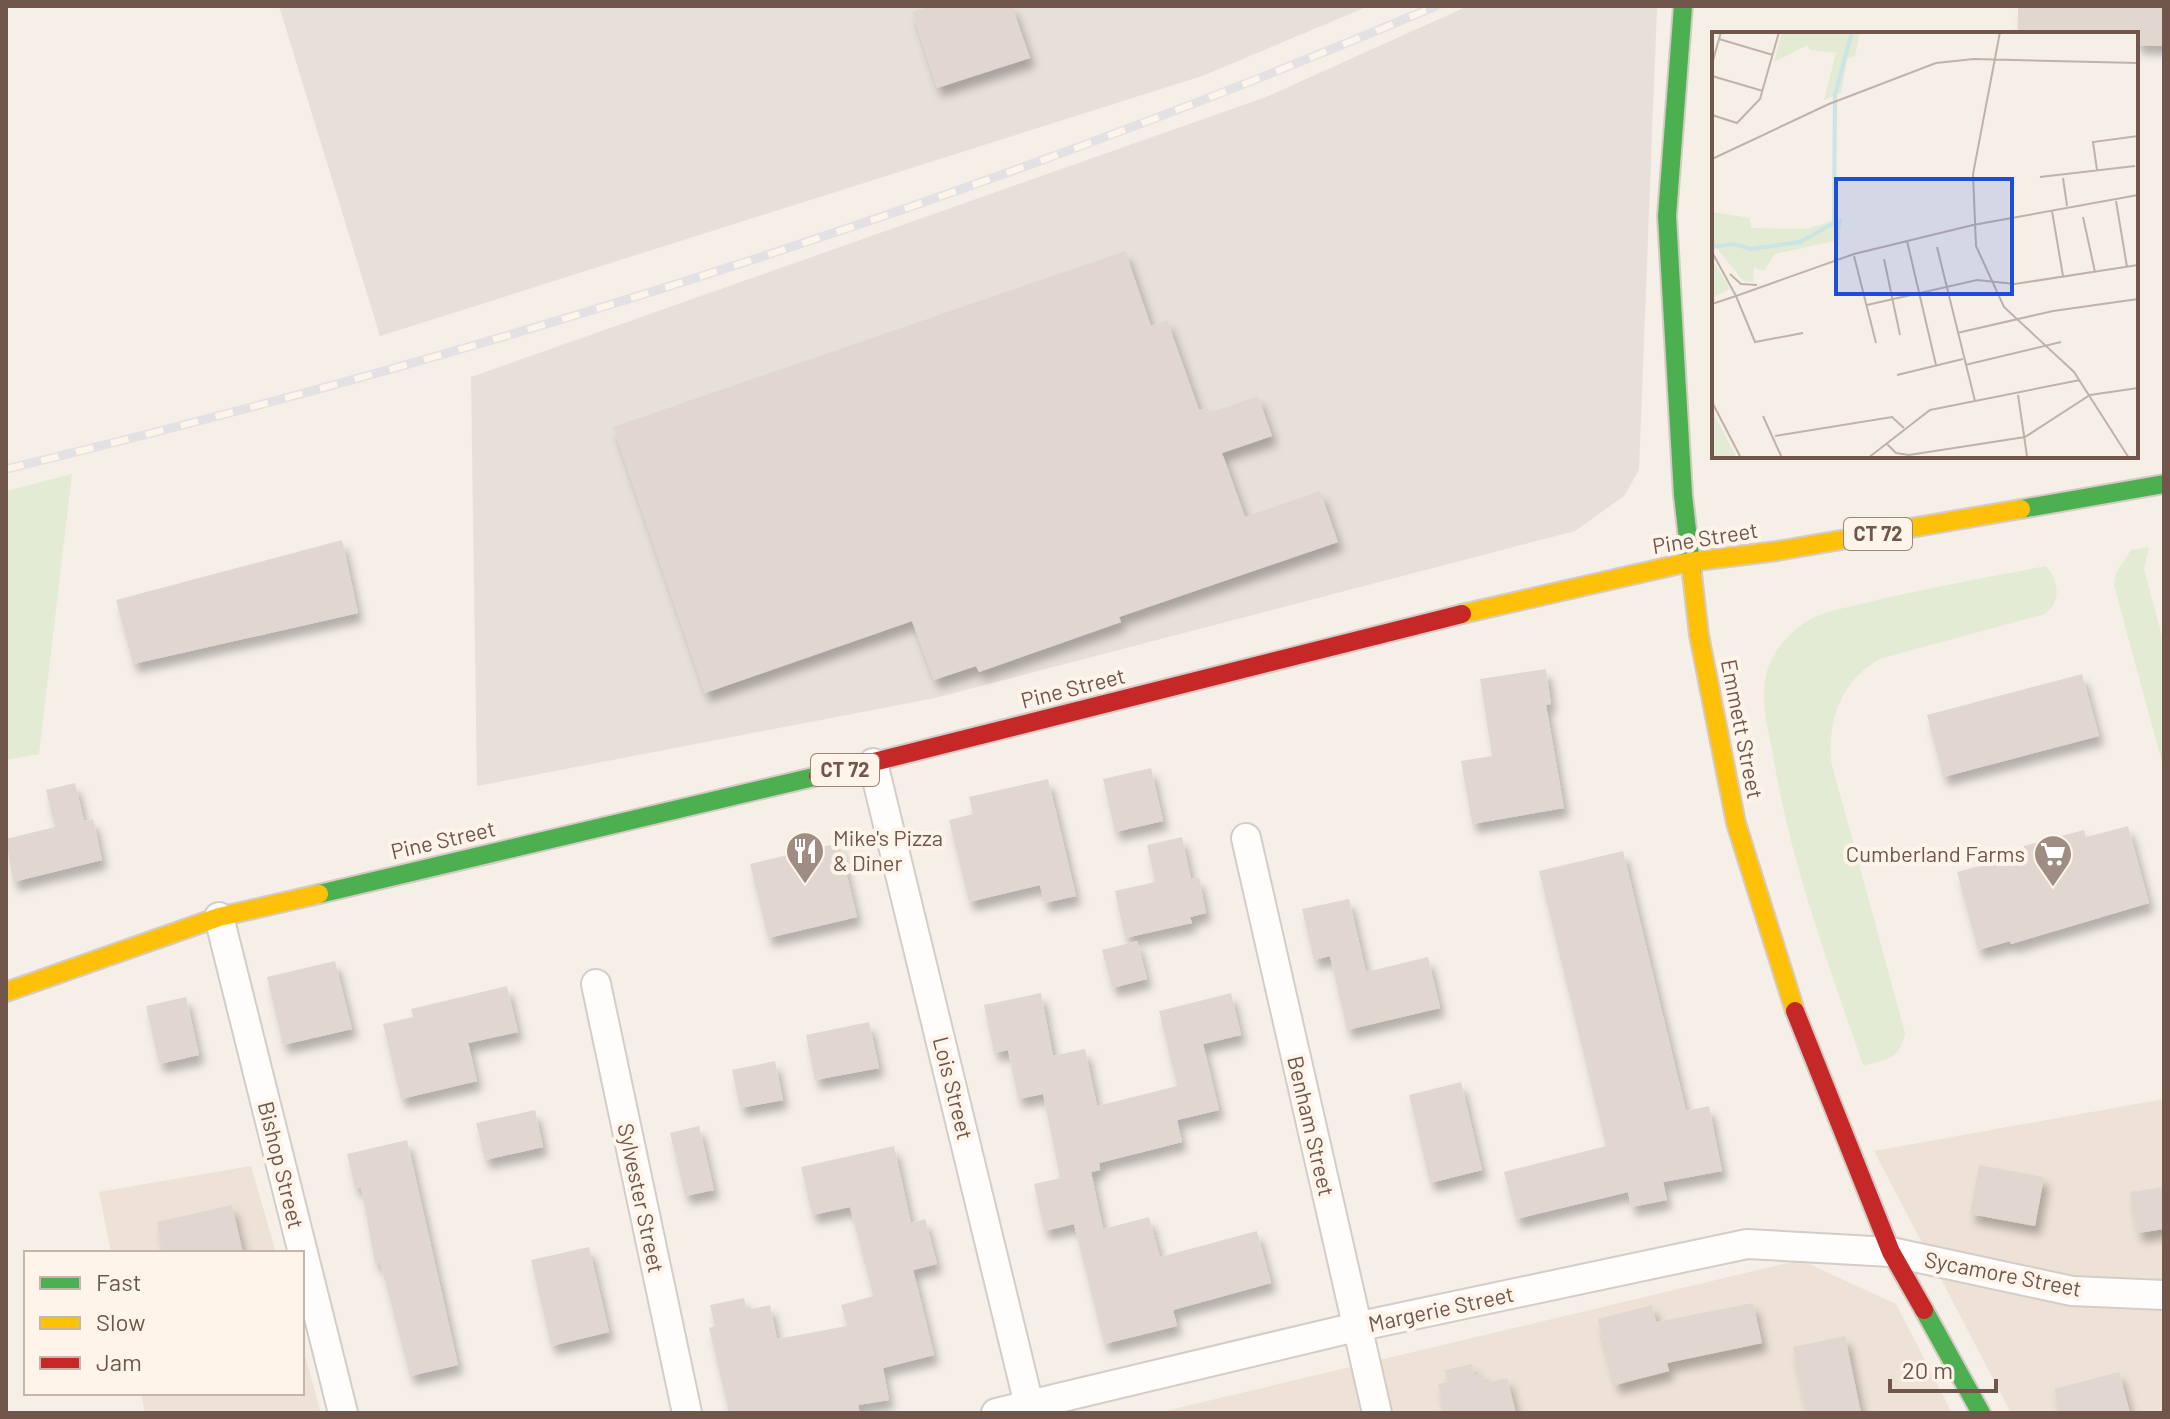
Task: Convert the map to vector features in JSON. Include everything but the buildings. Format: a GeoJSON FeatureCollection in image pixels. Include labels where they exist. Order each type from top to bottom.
{"type":"FeatureCollection","features":[{"type":"Feature","properties":{"kind":"main road","name":"Emmett Street"},"geometry":{"type":"LineString","coordinates":[[1683,6],[1667,216],[1689,562],[1699,635],[1736,823],[1798,1019],[1891,1252],[1981,1413]]}},
{"type":"Feature","properties":{"kind":"main road","name":"Pine Street"},"geometry":{"type":"LineString","coordinates":[[6,992],[219,917],[873,763],[1428,622],[1689,562],[1777,551],[2164,484]]}},
{"type":"Feature","properties":{"kind":"street","name":"Lois Street"},"geometry":{"type":"LineString","coordinates":[[873,763],[1030,1409]]}},
{"type":"Feature","properties":{"kind":"street","name":"Benham Street"},"geometry":{"type":"LineString","coordinates":[[1246,838],[1377,1413]]}},
{"type":"Feature","properties":{"kind":"street","name":"Bishop Street"},"geometry":{"type":"LineString","coordinates":[[219,917],[302,1251]]}},
{"type":"Feature","properties":{"kind":"street","name":"Sylvester Street"},"geometry":{"type":"LineString","coordinates":[[596,984],[687,1413]]}},
{"type":"Feature","properties":{"kind":"street","name":"Margerie Street"},"geometry":{"type":"LineString","coordinates":[[996,1413],[1030,1409],[1356,1327],[1747,1244],[1891,1252]]}},
{"type":"Feature","properties":{"kind":"street","name":"Sycamore Street"},"geometry":{"type":"LineString","coordinates":[[1891,1252],[2072,1291],[2164,1295]]}},
{"type":"Feature","properties":{"kind":"street","name":"Bishop Street"},"geometry":{"type":"LineString","coordinates":[[304,1257],[343,1413]]}},
{"type":"Feature","properties":{"kind":"shaded area"},"geometry":{"type":"Polygon","coordinates":[[[279,6],[1369,6],[1202,76],[380,336],[279,6]]]}},
{"type":"Feature","properties":{"kind":"shaded area"},"geometry":{"type":"Polygon","coordinates":[[[1468,6],[1657,6],[1639,470],[1624,496],[1575,531],[935,698],[477,786],[471,377],[1266,97],[1468,6]]]}},
{"type":"Feature","properties":{"kind":"shaded area"},"geometry":{"type":"Polygon","coordinates":[[[2164,1099],[2164,1413],[2011,1413],[1874,1151],[2164,1099]]]}},
{"type":"Feature","properties":{"kind":"shaded area"},"geometry":{"type":"Polygon","coordinates":[[[251,1166],[275,1251],[111,1251],[99,1192],[251,1166]]]}},
{"type":"Feature","properties":{"kind":"shaded area"},"geometry":{"type":"Polygon","coordinates":[[[1800,1260],[1896,1304],[1952,1413],[1157,1413],[1800,1260]]]}},
{"type":"Feature","properties":{"kind":"shaded area"},"geometry":{"type":"Polygon","coordinates":[[[304,1352],[321,1413],[145,1413],[141,1395],[304,1395],[304,1352]]]}},
{"type":"Feature","properties":{"kind":"green space"},"geometry":{"type":"Polygon","coordinates":[[[72,474],[39,754],[6,760],[6,491],[72,474]]]}},
{"type":"Feature","properties":{"kind":"green space"},"geometry":{"type":"Polygon","coordinates":[[[2149,547],[2144,569],[2164,644],[2164,770],[2114,585],[2116,573],[2131,550],[2149,547]]]}},
{"type":"Feature","properties":{"kind":"green space"},"geometry":{"type":"Polygon","coordinates":[[[2046,566],[2054,578],[2057,591],[2054,603],[2045,614],[1882,658],[1857,677],[1840,701],[1832,730],[1831,761],[1905,1033],[1900,1048],[1891,1057],[1863,1065],[1811,912],[1789,834],[1765,714],[1764,689],[1768,669],[1788,636],[1810,619],[1824,613],[2046,566]]]}},
{"type":"Feature","properties":{"kind":"railway"},"geometry":{"type":"LineString","coordinates":[[6,469],[371,375],[731,267],[1086,144],[1436,6]]}},
{"type":"Feature","properties":{"kind":"traffic: fast"},"geometry":{"type":"LineString","coordinates":[[1683,6],[1667,216],[1683,495],[1692,574]]}},
{"type":"Feature","properties":{"kind":"traffic: fast"},"geometry":{"type":"LineString","coordinates":[[2021,509],[2164,484]]}},
{"type":"Feature","properties":{"kind":"traffic: fast"},"geometry":{"type":"LineString","coordinates":[[319,894],[818,776]]}},
{"type":"Feature","properties":{"kind":"traffic: fast"},"geometry":{"type":"LineString","coordinates":[[1924,1310],[1981,1413]]}},
{"type":"Feature","properties":{"kind":"traffic: slow"},"geometry":{"type":"LineString","coordinates":[[1462,614],[1689,562],[1777,551],[2021,509]]}},
{"type":"Feature","properties":{"kind":"traffic: slow"},"geometry":{"type":"LineString","coordinates":[[1692,574],[1699,635],[1736,823],[1795,1011]]}},
{"type":"Feature","properties":{"kind":"traffic: slow"},"geometry":{"type":"LineString","coordinates":[[6,992],[219,917],[319,894]]}},
{"type":"Feature","properties":{"kind":"traffic: jam"},"geometry":{"type":"LineString","coordinates":[[818,776],[1462,614]]}},
{"type":"Feature","properties":{"kind":"traffic: jam"},"geometry":{"type":"LineString","coordinates":[[1795,1011],[1891,1252],[1924,1310]]}},
{"type":"Feature","properties":{"kind":"place","name":"Mike's Pizza & Diner"},"geometry":{"type":"Point","coordinates":[805,885]}},
{"type":"Feature","properties":{"kind":"place","name":"Cumberland Farms"},"geometry":{"type":"Point","coordinates":[2053,888]}}]}
